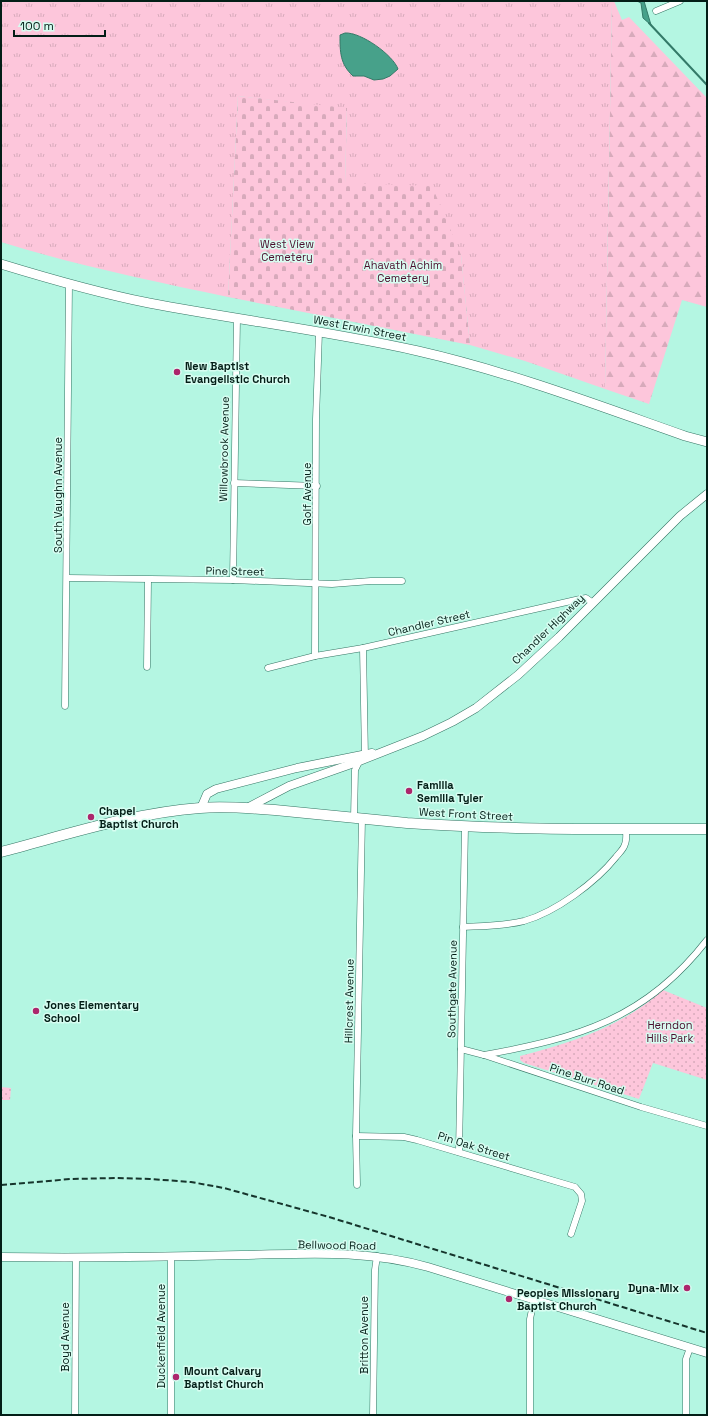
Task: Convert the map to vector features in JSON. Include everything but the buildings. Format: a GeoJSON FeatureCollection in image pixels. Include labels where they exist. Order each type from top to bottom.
{"type":"FeatureCollection","features":[{"type":"Feature","properties":{"kind":"main road","name":"West Erwin Street"},"geometry":{"type":"LineString","coordinates":[[1,264],[69,284],[142,301],[319,332],[416,351],[497,372],[560,391],[685,436],[707,442]]}},
{"type":"Feature","properties":{"kind":"main road","name":"West Front Street"},"geometry":{"type":"LineString","coordinates":[[200,808],[247,808],[465,827],[543,829],[707,829]]}},
{"type":"Feature","properties":{"kind":"main road"},"geometry":{"type":"LineString","coordinates":[[1,852],[138,817],[200,808]]}},
{"type":"Feature","properties":{"kind":"street"},"geometry":{"type":"LineString","coordinates":[[656,11],[680,1]]}},
{"type":"Feature","properties":{"kind":"street","name":"South Vaughn Avenue"},"geometry":{"type":"LineString","coordinates":[[65,706],[69,284]]}},
{"type":"Feature","properties":{"kind":"street","name":"Willowbrook Avenue"},"geometry":{"type":"LineString","coordinates":[[233,580],[237,318]]}},
{"type":"Feature","properties":{"kind":"street","name":"Golf Avenue"},"geometry":{"type":"LineString","coordinates":[[315,656],[317,486],[316,419],[319,332]]}},
{"type":"Feature","properties":{"kind":"street"},"geometry":{"type":"LineString","coordinates":[[234,483],[317,486]]}},
{"type":"Feature","properties":{"kind":"street","name":"Chandler Highway"},"geometry":{"type":"LineString","coordinates":[[247,808],[289,786],[384,751],[435,730],[483,703],[518,675],[680,516],[707,494]]}},
{"type":"Feature","properties":{"kind":"street","name":"Pine Street"},"geometry":{"type":"LineString","coordinates":[[67,578],[233,580],[332,584],[372,581],[402,581]]}},
{"type":"Feature","properties":{"kind":"street"},"geometry":{"type":"LineString","coordinates":[[147,667],[148,580]]}},
{"type":"Feature","properties":{"kind":"street","name":"Chandler Street"},"geometry":{"type":"LineString","coordinates":[[268,668],[315,656],[363,648],[580,599],[588,599],[593,603]]}},
{"type":"Feature","properties":{"kind":"street","name":"Hillcrest Avenue"},"geometry":{"type":"LineString","coordinates":[[357,1185],[358,818],[354,770],[362,759],[363,648]]}},
{"type":"Feature","properties":{"kind":"street","name":"Chandler Highway"},"geometry":{"type":"LineString","coordinates":[[200,808],[208,794],[216,789],[297,768],[362,759]]}},
{"type":"Feature","properties":{"kind":"street","name":"Southgate Avenue"},"geometry":{"type":"LineString","coordinates":[[459,1152],[465,827]]}},
{"type":"Feature","properties":{"kind":"street"},"geometry":{"type":"LineString","coordinates":[[463,927],[497,926],[525,921],[561,904],[596,878],[612,863],[625,844],[626,829]]}},
{"type":"Feature","properties":{"kind":"street"},"geometry":{"type":"LineString","coordinates":[[484,1055],[565,1037],[605,1022],[633,1008],[664,987],[694,957],[707,940]]}},
{"type":"Feature","properties":{"kind":"street","name":"Pine Burr Road"},"geometry":{"type":"LineString","coordinates":[[461,1049],[484,1055],[641,1107],[707,1126]]}},
{"type":"Feature","properties":{"kind":"street","name":"Pin Oak Street"},"geometry":{"type":"LineString","coordinates":[[356,1136],[404,1137],[459,1152],[575,1188],[581,1194],[582,1201],[571,1234]]}},
{"type":"Feature","properties":{"kind":"street","name":"Bellwood Road"},"geometry":{"type":"LineString","coordinates":[[1,1257],[76,1258],[342,1254],[377,1256],[418,1264],[707,1353]]}},
{"type":"Feature","properties":{"kind":"street","name":"Duckenfield Avenue"},"geometry":{"type":"LineString","coordinates":[[171,1256],[171,1415]]}},
{"type":"Feature","properties":{"kind":"street","name":"Britton Avenue"},"geometry":{"type":"LineString","coordinates":[[374,1415],[375,1270],[377,1256]]}},
{"type":"Feature","properties":{"kind":"street","name":"Boyd Avenue"},"geometry":{"type":"LineString","coordinates":[[75,1415],[76,1258]]}},
{"type":"Feature","properties":{"kind":"street"},"geometry":{"type":"LineString","coordinates":[[530,1415],[530,1319],[534,1300]]}},
{"type":"Feature","properties":{"kind":"street"},"geometry":{"type":"LineString","coordinates":[[686,1415],[686,1359],[690,1348]]}},
{"type":"Feature","properties":{"kind":"green space"},"geometry":{"type":"Polygon","coordinates":[[[1,1],[612,1],[605,389],[525,361],[470,345],[461,255],[345,183],[347,109],[238,96],[228,297],[142,279],[1,242],[1,1]]]}},
{"type":"Feature","properties":{"kind":"green space"},"geometry":{"type":"Polygon","coordinates":[[[612,1],[614,1],[622,20],[629,17],[707,98],[707,307],[682,300],[649,404],[605,389],[612,1]]]}},
{"type":"Feature","properties":{"kind":"green space"},"geometry":{"type":"Polygon","coordinates":[[[238,96],[347,108],[345,183],[432,186],[461,255],[470,345],[228,297],[238,96]]]}},
{"type":"Feature","properties":{"kind":"green space","name":"Herndon Hills Park"},"geometry":{"type":"Polygon","coordinates":[[[663,990],[707,1008],[707,1080],[653,1063],[639,1099],[524,1063],[520,1060],[520,1056],[559,1045],[596,1032],[630,1014],[663,990]]]}},
{"type":"Feature","properties":{"kind":"green space"},"geometry":{"type":"Polygon","coordinates":[[[1,1087],[11,1088],[10,1100],[1,1100],[1,1087]]]}},
{"type":"Feature","properties":{"kind":"shaded area"},"geometry":{"type":"Polygon","coordinates":[[[637,1],[644,1],[651,25],[643,18],[641,3],[637,1]]]}},
{"type":"Feature","properties":{"kind":"shaded area"},"geometry":{"type":"Polygon","coordinates":[[[345,33],[359,36],[376,45],[390,57],[398,69],[390,76],[383,79],[374,80],[364,76],[353,76],[345,67],[340,47],[340,35],[345,33]]]}},
{"type":"Feature","properties":{"kind":"waterway"},"geometry":{"type":"LineString","coordinates":[[649,23],[707,85]]}},
{"type":"Feature","properties":{"kind":"railway"},"geometry":{"type":"LineString","coordinates":[[1,1185],[71,1179],[116,1178],[191,1182],[224,1188],[329,1217],[707,1333]]}},
{"type":"Feature","properties":{"kind":"place","name":"New Baptist Evangelistic Church"},"geometry":{"type":"Point","coordinates":[177,372]}},
{"type":"Feature","properties":{"kind":"place","name":"Familia Semilla Tyler"},"geometry":{"type":"Point","coordinates":[409,791]}},
{"type":"Feature","properties":{"kind":"place","name":"Chapel Baptist Church"},"geometry":{"type":"Point","coordinates":[91,817]}},
{"type":"Feature","properties":{"kind":"place","name":"Jones Elementary School"},"geometry":{"type":"Point","coordinates":[36,1011]}},
{"type":"Feature","properties":{"kind":"place","name":"Dyna-Mix"},"geometry":{"type":"Point","coordinates":[687,1288]}},
{"type":"Feature","properties":{"kind":"place","name":"Peoples Missionary Baptist Church"},"geometry":{"type":"Point","coordinates":[509,1299]}},
{"type":"Feature","properties":{"kind":"place","name":"Mount Calvary Baptist Church"},"geometry":{"type":"Point","coordinates":[176,1377]}},
{"type":"Feature","properties":{"kind":"park label","name":"West View Cemetery"},"geometry":{"type":"Point","coordinates":[287,250]}},
{"type":"Feature","properties":{"kind":"park label","name":"Ahavath Achim Cemetery"},"geometry":{"type":"Point","coordinates":[403,271]}}]}
